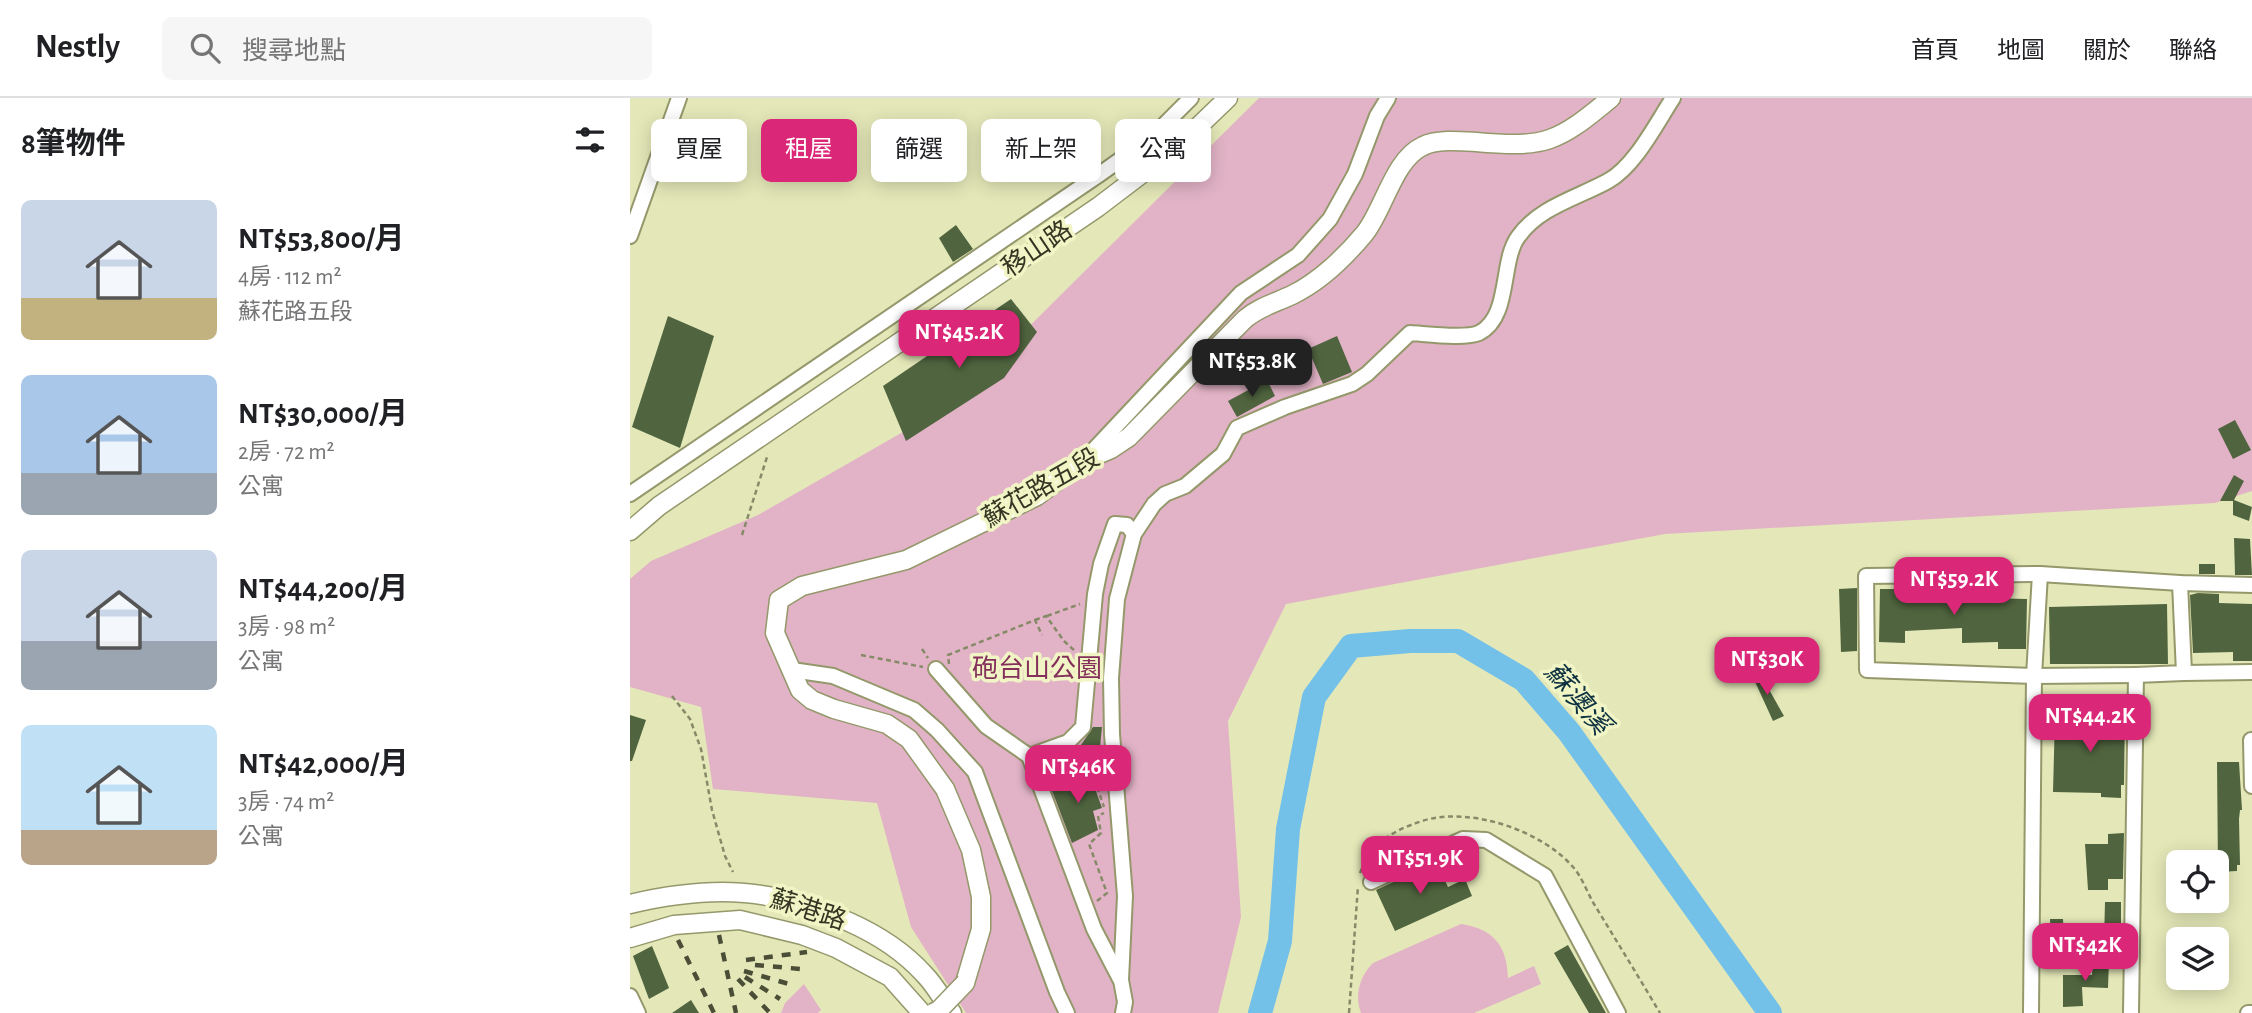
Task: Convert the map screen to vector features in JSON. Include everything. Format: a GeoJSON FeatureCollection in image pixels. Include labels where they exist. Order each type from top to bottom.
{"type":"FeatureCollection","features":[{"type":"Feature","properties":{"kind":"main road","name":"移山路"},"geometry":{"type":"LineString","coordinates":[[630,531],[659,506],[1098,207],[1177,147],[1228,98]]}},
{"type":"Feature","properties":{"kind":"main road","name":"蘇花路五段"},"geometry":{"type":"LineString","coordinates":[[933,1013],[965,983],[981,929],[981,897],[971,850],[945,789],[909,739],[887,724],[834,709],[812,700],[800,690],[775,633],[779,600],[802,586],[906,560],[1037,496],[1083,461],[1111,449],[1129,437],[1257,309],[1308,286],[1366,232],[1406,159],[1419,148],[1434,143],[1464,141],[1521,145],[1544,142],[1566,134],[1611,98]]}},
{"type":"Feature","properties":{"kind":"main road","name":"蘇港路"},"geometry":{"type":"LineString","coordinates":[[630,905],[675,894],[728,891],[769,895],[804,903],[866,930],[895,948],[924,974],[952,1013]]}},
{"type":"Feature","properties":{"kind":"main road","name":"蘇港路"},"geometry":{"type":"LineString","coordinates":[[630,938],[674,925],[740,920],[802,935],[845,953],[890,977],[922,1013]]}},
{"type":"Feature","properties":{"kind":"street"},"geometry":{"type":"LineString","coordinates":[[630,236],[679,98]]}},
{"type":"Feature","properties":{"kind":"street"},"geometry":{"type":"LineString","coordinates":[[630,495],[1100,174],[1152,137],[1191,98]]}},
{"type":"Feature","properties":{"kind":"street"},"geometry":{"type":"LineString","coordinates":[[1083,461],[1241,293],[1298,255],[1330,219],[1355,174],[1377,116],[1388,98]]}},
{"type":"Feature","properties":{"kind":"street"},"geometry":{"type":"LineString","coordinates":[[1123,1013],[1125,1002],[1121,981],[1125,896],[1112,734],[1111,678],[1117,599],[1134,534],[1154,505],[1166,494],[1185,486],[1223,454],[1237,428],[1285,407],[1352,384],[1367,374],[1410,333],[1478,333],[1488,326],[1501,304],[1507,262],[1517,237],[1539,217],[1573,196],[1609,181],[1629,163],[1673,98]]}},
{"type":"Feature","properties":{"kind":"street"},"geometry":{"type":"LineString","coordinates":[[1029,756],[1068,742],[1083,727],[1093,607],[1101,564],[1115,524],[1127,525],[1134,534]]}},
{"type":"Feature","properties":{"kind":"street"},"geometry":{"type":"LineString","coordinates":[[2031,1013],[2034,676],[2040,574]]}},
{"type":"Feature","properties":{"kind":"street"},"geometry":{"type":"LineString","coordinates":[[2252,585],[2040,574],[1866,576],[1867,670],[2034,676],[2252,672]]}},
{"type":"Feature","properties":{"kind":"street"},"geometry":{"type":"LineString","coordinates":[[2180,583],[2184,673]]}},
{"type":"Feature","properties":{"kind":"street"},"geometry":{"type":"LineString","coordinates":[[936,669],[986,726],[1029,756],[1094,929],[1121,981]]}},
{"type":"Feature","properties":{"kind":"street"},"geometry":{"type":"LineString","coordinates":[[792,670],[833,676],[914,710],[937,730],[975,772],[1067,1013]]}},
{"type":"Feature","properties":{"kind":"street"},"geometry":{"type":"LineString","coordinates":[[2132,1013],[2136,676]]}},
{"type":"Feature","properties":{"kind":"street"},"geometry":{"type":"LineString","coordinates":[[2251,740],[2252,786]]}},
{"type":"Feature","properties":{"kind":"street"},"geometry":{"type":"LineString","coordinates":[[1371,883],[1462,839],[1486,840],[1545,876],[1618,1013]]}},
{"type":"Feature","properties":{"kind":"street"},"geometry":{"type":"LineString","coordinates":[[630,996],[638,1013]]}},
{"type":"Feature","properties":{"kind":"path"},"geometry":{"type":"LineString","coordinates":[[742,535],[768,454]]}},
{"type":"Feature","properties":{"kind":"path"},"geometry":{"type":"LineString","coordinates":[[861,655],[950,671],[948,655],[1078,603],[1093,607]]}},
{"type":"Feature","properties":{"kind":"path"},"geometry":{"type":"LineString","coordinates":[[1046,616],[1063,640],[1088,663]]}},
{"type":"Feature","properties":{"kind":"path"},"geometry":{"type":"LineString","coordinates":[[1035,620],[1042,635]]}},
{"type":"Feature","properties":{"kind":"path"},"geometry":{"type":"LineString","coordinates":[[672,695],[690,719],[701,748],[712,810],[725,856],[733,872]]}},
{"type":"Feature","properties":{"kind":"path"},"geometry":{"type":"LineString","coordinates":[[1079,731],[1078,748],[1090,767],[1105,811],[1098,817],[1101,833],[1089,844],[1107,893],[1097,901]]}},
{"type":"Feature","properties":{"kind":"path"},"geometry":{"type":"LineString","coordinates":[[1349,1013],[1358,878],[1367,856],[1396,830],[1436,817],[1472,818],[1509,825],[1542,841],[1573,867],[1660,1013]]}},
{"type":"Feature","properties":{"kind":"green space","name":"砲台山公園"},"geometry":{"type":"Polygon","coordinates":[[[1259,98],[2252,98],[2252,491],[2215,503],[1665,534],[1286,604],[1228,721],[1241,917],[1218,1013],[966,1013],[911,927],[877,803],[713,789],[701,707],[630,687],[630,579],[651,561],[758,515],[950,405],[1174,182],[1211,182],[1211,146],[1259,98]]]}},
{"type":"Feature","properties":{"kind":"green space"},"geometry":{"type":"Polygon","coordinates":[[[1461,924],[1482,930],[1496,941],[1505,957],[1508,978],[1534,966],[1541,984],[1474,1013],[1361,1013],[1358,999],[1360,986],[1373,963],[1461,924]]]}},
{"type":"Feature","properties":{"kind":"green space"},"geometry":{"type":"Polygon","coordinates":[[[804,984],[821,1010],[818,1013],[781,1013],[785,1003],[804,984]]]}},
{"type":"Feature","properties":{"kind":"building"},"geometry":{"type":"Polygon","coordinates":[[[956,225],[973,249],[953,262],[939,238],[956,225]]]}},
{"type":"Feature","properties":{"kind":"building"},"geometry":{"type":"Polygon","coordinates":[[[1011,299],[1037,332],[1004,378],[906,441],[883,386],[1011,299]]]}},
{"type":"Feature","properties":{"kind":"building"},"geometry":{"type":"Polygon","coordinates":[[[668,316],[714,336],[680,448],[632,427],[668,316]]]}},
{"type":"Feature","properties":{"kind":"building"},"geometry":{"type":"Polygon","coordinates":[[[1337,336],[1352,372],[1323,384],[1308,349],[1337,336]]]}},
{"type":"Feature","properties":{"kind":"building"},"geometry":{"type":"Polygon","coordinates":[[[1267,380],[1275,396],[1237,417],[1228,401],[1267,380]]]}},
{"type":"Feature","properties":{"kind":"building"},"geometry":{"type":"Polygon","coordinates":[[[2235,420],[2251,450],[2233,459],[2218,429],[2235,420]]]}},
{"type":"Feature","properties":{"kind":"building"},"geometry":{"type":"Polygon","coordinates":[[[2234,475],[2244,481],[2234,500],[2252,507],[2249,521],[2233,515],[2233,501],[2220,501],[2234,475]]]}},
{"type":"Feature","properties":{"kind":"building"},"geometry":{"type":"Polygon","coordinates":[[[2234,538],[2250,539],[2252,575],[2235,575],[2234,538]]]}},
{"type":"Feature","properties":{"kind":"building"},"geometry":{"type":"Polygon","coordinates":[[[2199,564],[2215,564],[2215,574],[2199,574],[2199,564]]]}},
{"type":"Feature","properties":{"kind":"building"},"geometry":{"type":"Polygon","coordinates":[[[1857,588],[1857,651],[1841,652],[1839,589],[1857,588]]]}},
{"type":"Feature","properties":{"kind":"building"},"geometry":{"type":"Polygon","coordinates":[[[1880,589],[1906,589],[1906,592],[1944,590],[1944,593],[1987,593],[1987,598],[2027,599],[2026,649],[1998,649],[1998,642],[1962,643],[1962,628],[1905,631],[1905,643],[1879,642],[1880,589]]]}},
{"type":"Feature","properties":{"kind":"building"},"geometry":{"type":"Polygon","coordinates":[[[2219,594],[2219,603],[2252,604],[2252,661],[2233,661],[2233,652],[2193,653],[2190,595],[2219,594]]]}},
{"type":"Feature","properties":{"kind":"building"},"geometry":{"type":"Polygon","coordinates":[[[2167,604],[2168,664],[2050,664],[2049,607],[2167,604]]]}},
{"type":"Feature","properties":{"kind":"building"},"geometry":{"type":"Polygon","coordinates":[[[1758,670],[1784,716],[1773,721],[1751,673],[1758,670]]]}},
{"type":"Feature","properties":{"kind":"building"},"geometry":{"type":"Polygon","coordinates":[[[2102,709],[2125,709],[2124,785],[2121,785],[2121,798],[2101,797],[2101,793],[2053,792],[2055,716],[2102,717],[2102,709]]]}},
{"type":"Feature","properties":{"kind":"building"},"geometry":{"type":"Polygon","coordinates":[[[630,715],[646,720],[632,761],[630,761],[630,715]]]}},
{"type":"Feature","properties":{"kind":"building"},"geometry":{"type":"Polygon","coordinates":[[[1093,727],[1102,727],[1100,747],[1081,745],[1093,727]]]}},
{"type":"Feature","properties":{"kind":"building"},"geometry":{"type":"Polygon","coordinates":[[[2217,762],[2239,762],[2242,810],[2239,819],[2240,865],[2237,865],[2237,871],[2229,871],[2229,850],[2218,850],[2217,762]]]}},
{"type":"Feature","properties":{"kind":"building"},"geometry":{"type":"Polygon","coordinates":[[[1088,769],[1102,808],[1093,811],[1098,830],[1072,843],[1051,788],[1088,769]]]}},
{"type":"Feature","properties":{"kind":"building"},"geometry":{"type":"Polygon","coordinates":[[[2124,833],[2123,879],[2108,879],[2108,890],[2088,890],[2085,844],[2108,844],[2108,834],[2124,833]]]}},
{"type":"Feature","properties":{"kind":"building"},"geometry":{"type":"Polygon","coordinates":[[[1436,862],[1448,887],[1465,879],[1472,896],[1395,931],[1376,890],[1436,862]]]}},
{"type":"Feature","properties":{"kind":"building"},"geometry":{"type":"Polygon","coordinates":[[[2105,902],[2121,902],[2121,941],[2104,941],[2105,902]]]}},
{"type":"Feature","properties":{"kind":"building"},"geometry":{"type":"Polygon","coordinates":[[[2050,919],[2063,919],[2064,937],[2071,937],[2071,947],[2051,948],[2050,919]]]}},
{"type":"Feature","properties":{"kind":"building"},"geometry":{"type":"Polygon","coordinates":[[[1568,945],[1606,1013],[1589,1013],[1554,953],[1568,945]]]}},
{"type":"Feature","properties":{"kind":"building"},"geometry":{"type":"Polygon","coordinates":[[[652,946],[669,988],[649,999],[633,956],[652,946]]]}},
{"type":"Feature","properties":{"kind":"building"},"geometry":{"type":"Polygon","coordinates":[[[2093,960],[2109,960],[2108,988],[2082,987],[2083,1006],[2063,1007],[2063,975],[2092,975],[2093,960]]]}},
{"type":"Feature","properties":{"kind":"building"},"geometry":{"type":"Polygon","coordinates":[[[691,1000],[699,1013],[672,1013],[691,1000]]]}},
{"type":"Feature","properties":{"kind":"waterway","name":"蘇澳溪"},"geometry":{"type":"LineString","coordinates":[[1260,1013],[1280,941],[1288,829],[1314,697],[1351,646],[1410,641],[1458,641],[1524,680],[1569,732],[1770,1013]]}},
{"type":"Feature","properties":{"kind":"railway"},"geometry":{"type":"LineString","coordinates":[[719,935],[736,1013]]}},
{"type":"Feature","properties":{"kind":"railway"},"geometry":{"type":"LineString","coordinates":[[678,940],[714,1013]]}},
{"type":"Feature","properties":{"kind":"railway"},"geometry":{"type":"LineString","coordinates":[[746,960],[807,952]]}},
{"type":"Feature","properties":{"kind":"railway"},"geometry":{"type":"LineString","coordinates":[[755,965],[801,969]]}},
{"type":"Feature","properties":{"kind":"railway"},"geometry":{"type":"LineString","coordinates":[[744,971],[789,984]]}},
{"type":"Feature","properties":{"kind":"railway"},"geometry":{"type":"LineString","coordinates":[[745,977],[780,999]]}},
{"type":"Feature","properties":{"kind":"railway"},"geometry":{"type":"LineString","coordinates":[[738,979],[770,1013]]}}]}
